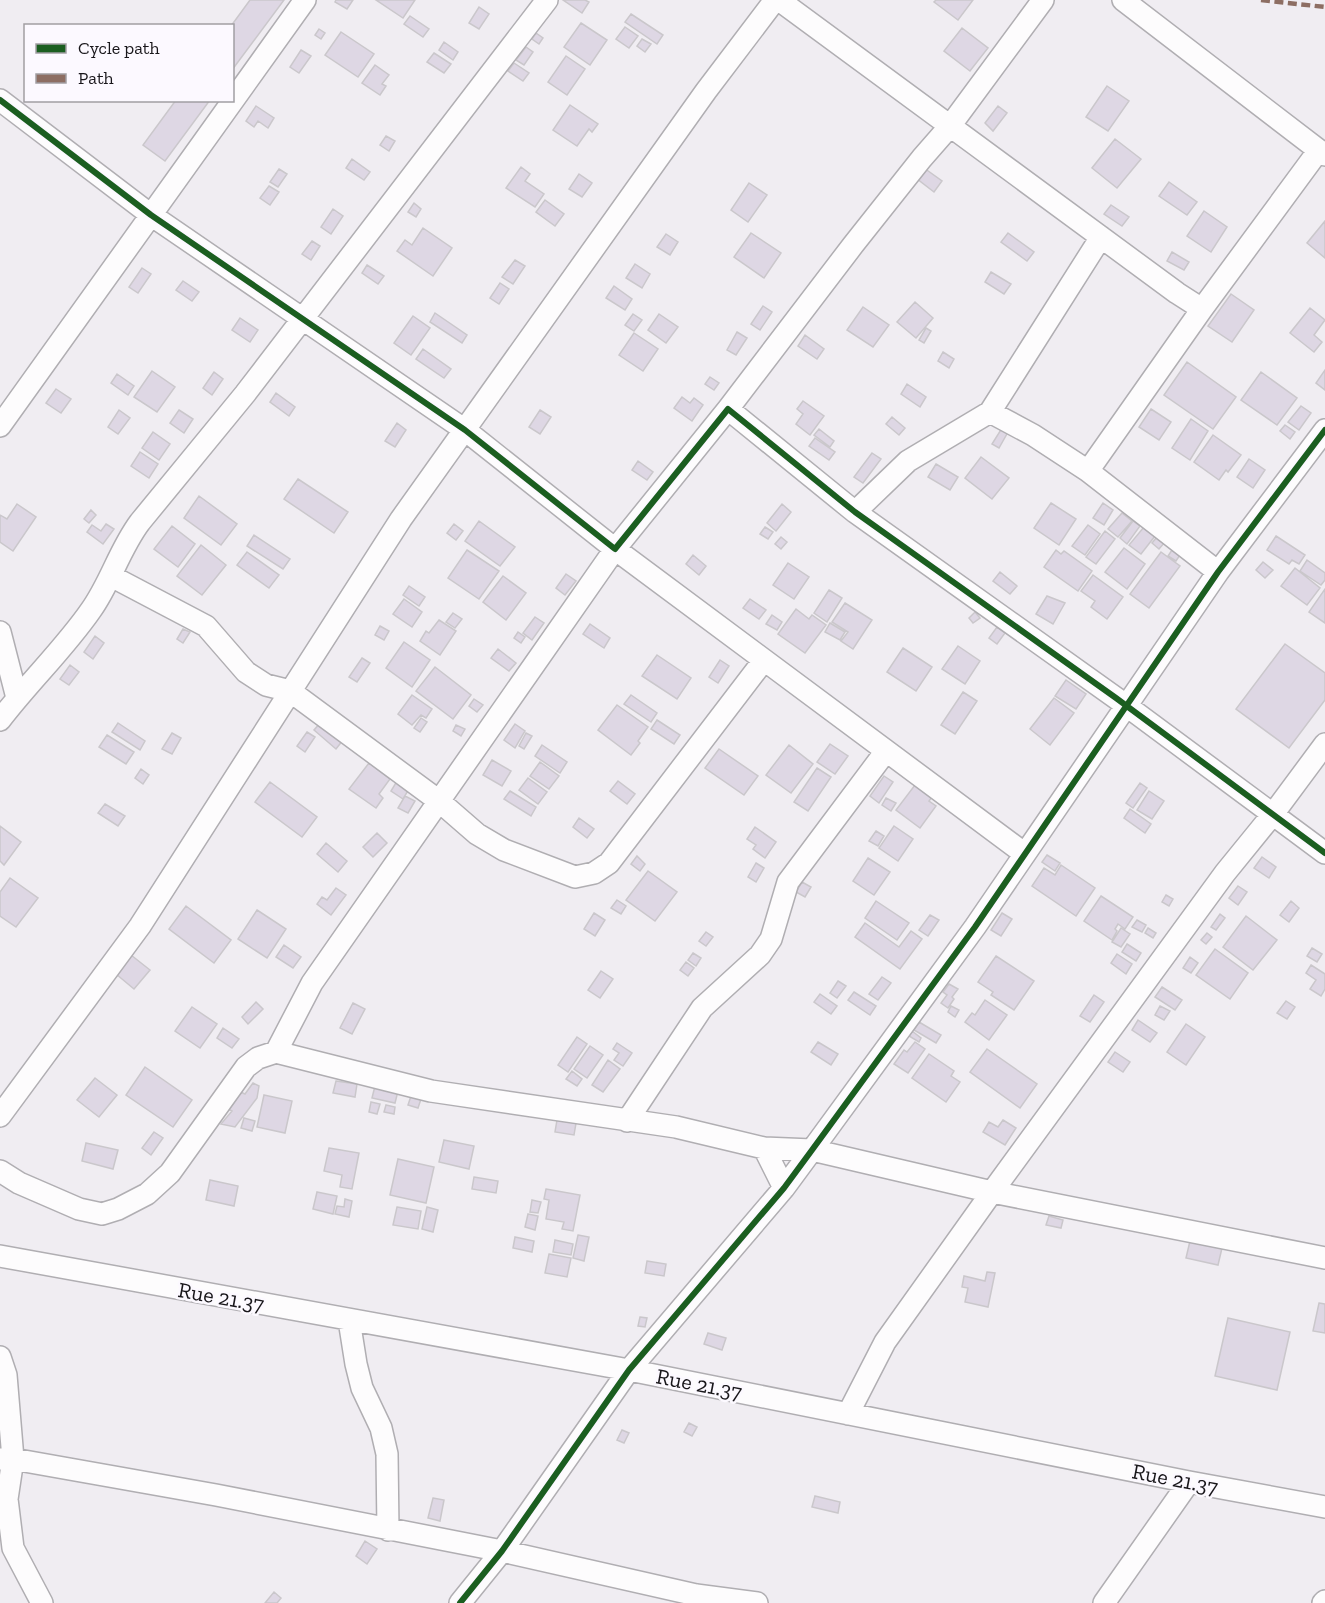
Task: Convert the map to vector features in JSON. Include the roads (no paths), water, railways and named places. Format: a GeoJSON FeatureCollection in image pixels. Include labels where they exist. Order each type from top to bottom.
{"type":"FeatureCollection","features":[{"type":"Feature","properties":{"kind":"street"},"geometry":{"type":"LineString","coordinates":[[234,99],[305,0]]}},
{"type":"Feature","properties":{"kind":"street"},"geometry":{"type":"LineString","coordinates":[[0,720],[91,610],[111,576],[121,551],[140,522],[184,466],[221,425],[547,0]]}},
{"type":"Feature","properties":{"kind":"street"},"geometry":{"type":"LineString","coordinates":[[0,1116],[140,926],[401,519],[488,394],[706,91],[777,0],[1202,309]]}},
{"type":"Feature","properties":{"kind":"street"},"geometry":{"type":"LineString","coordinates":[[276,1052],[312,983],[615,549],[728,409],[922,158],[950,126],[1043,0]]}},
{"type":"Feature","properties":{"kind":"street"},"geometry":{"type":"LineString","coordinates":[[1088,471],[1202,309],[1322,153],[1123,0]]}},
{"type":"Feature","properties":{"kind":"street"},"geometry":{"type":"LineString","coordinates":[[0,100],[151,215],[465,430],[615,549],[1025,854]]}},
{"type":"Feature","properties":{"kind":"street"},"geometry":{"type":"LineString","coordinates":[[0,426],[232,102]]}},
{"type":"Feature","properties":{"kind":"street"},"geometry":{"type":"LineString","coordinates":[[855,512],[908,461],[990,412],[1101,237]]}},
{"type":"Feature","properties":{"kind":"street"},"geometry":{"type":"LineString","coordinates":[[728,409],[855,512],[1127,707],[1325,853]]}},
{"type":"Feature","properties":{"kind":"street"},"geometry":{"type":"LineString","coordinates":[[990,412],[1033,435],[1088,471],[1218,572]]}},
{"type":"Feature","properties":{"kind":"street"},"geometry":{"type":"LineString","coordinates":[[460,1603],[502,1551],[629,1370],[784,1188],[975,927],[1218,572],[1325,430]]}},
{"type":"Feature","properties":{"kind":"street"},"geometry":{"type":"LineString","coordinates":[[111,576],[206,626],[246,672],[266,685],[290,691],[439,801],[477,834],[504,850],[576,877],[594,873],[609,863],[764,660]]}},
{"type":"Feature","properties":{"kind":"street"},"geometry":{"type":"LineString","coordinates":[[0,632],[17,698]]}},
{"type":"Feature","properties":{"kind":"street"},"geometry":{"type":"LineString","coordinates":[[848,1414],[885,1342],[1218,883],[1325,744]]}},
{"type":"Feature","properties":{"kind":"street"},"geometry":{"type":"LineString","coordinates":[[627,1121],[702,1008],[760,955],[771,939],[788,882],[886,751]]}},
{"type":"Feature","properties":{"kind":"street"},"geometry":{"type":"LineString","coordinates":[[0,1171],[19,1183],[79,1209],[102,1214],[118,1209],[147,1194],[170,1173],[246,1067],[258,1058],[276,1052],[431,1091],[676,1127],[764,1148],[812,1150],[992,1192],[1325,1258]]}},
{"type":"Feature","properties":{"kind":"street"},"geometry":{"type":"LineString","coordinates":[[764,1148],[784,1188]]}},
{"type":"Feature","properties":{"kind":"street","name":"Rue 21.37"},"geometry":{"type":"LineString","coordinates":[[0,1256],[629,1370],[1325,1507]]}},
{"type":"Feature","properties":{"kind":"street"},"geometry":{"type":"LineString","coordinates":[[349,1320],[356,1364],[363,1388],[381,1428],[387,1454],[388,1530]]}},
{"type":"Feature","properties":{"kind":"street"},"geometry":{"type":"LineString","coordinates":[[0,1358],[6,1375],[7,1499],[13,1548],[42,1603]]}},
{"type":"Feature","properties":{"kind":"street"},"geometry":{"type":"LineString","coordinates":[[7,1459],[216,1495],[502,1551],[693,1599],[757,1603]]}},
{"type":"Feature","properties":{"kind":"street"},"geometry":{"type":"LineString","coordinates":[[1104,1603],[1189,1482]]}}]}
